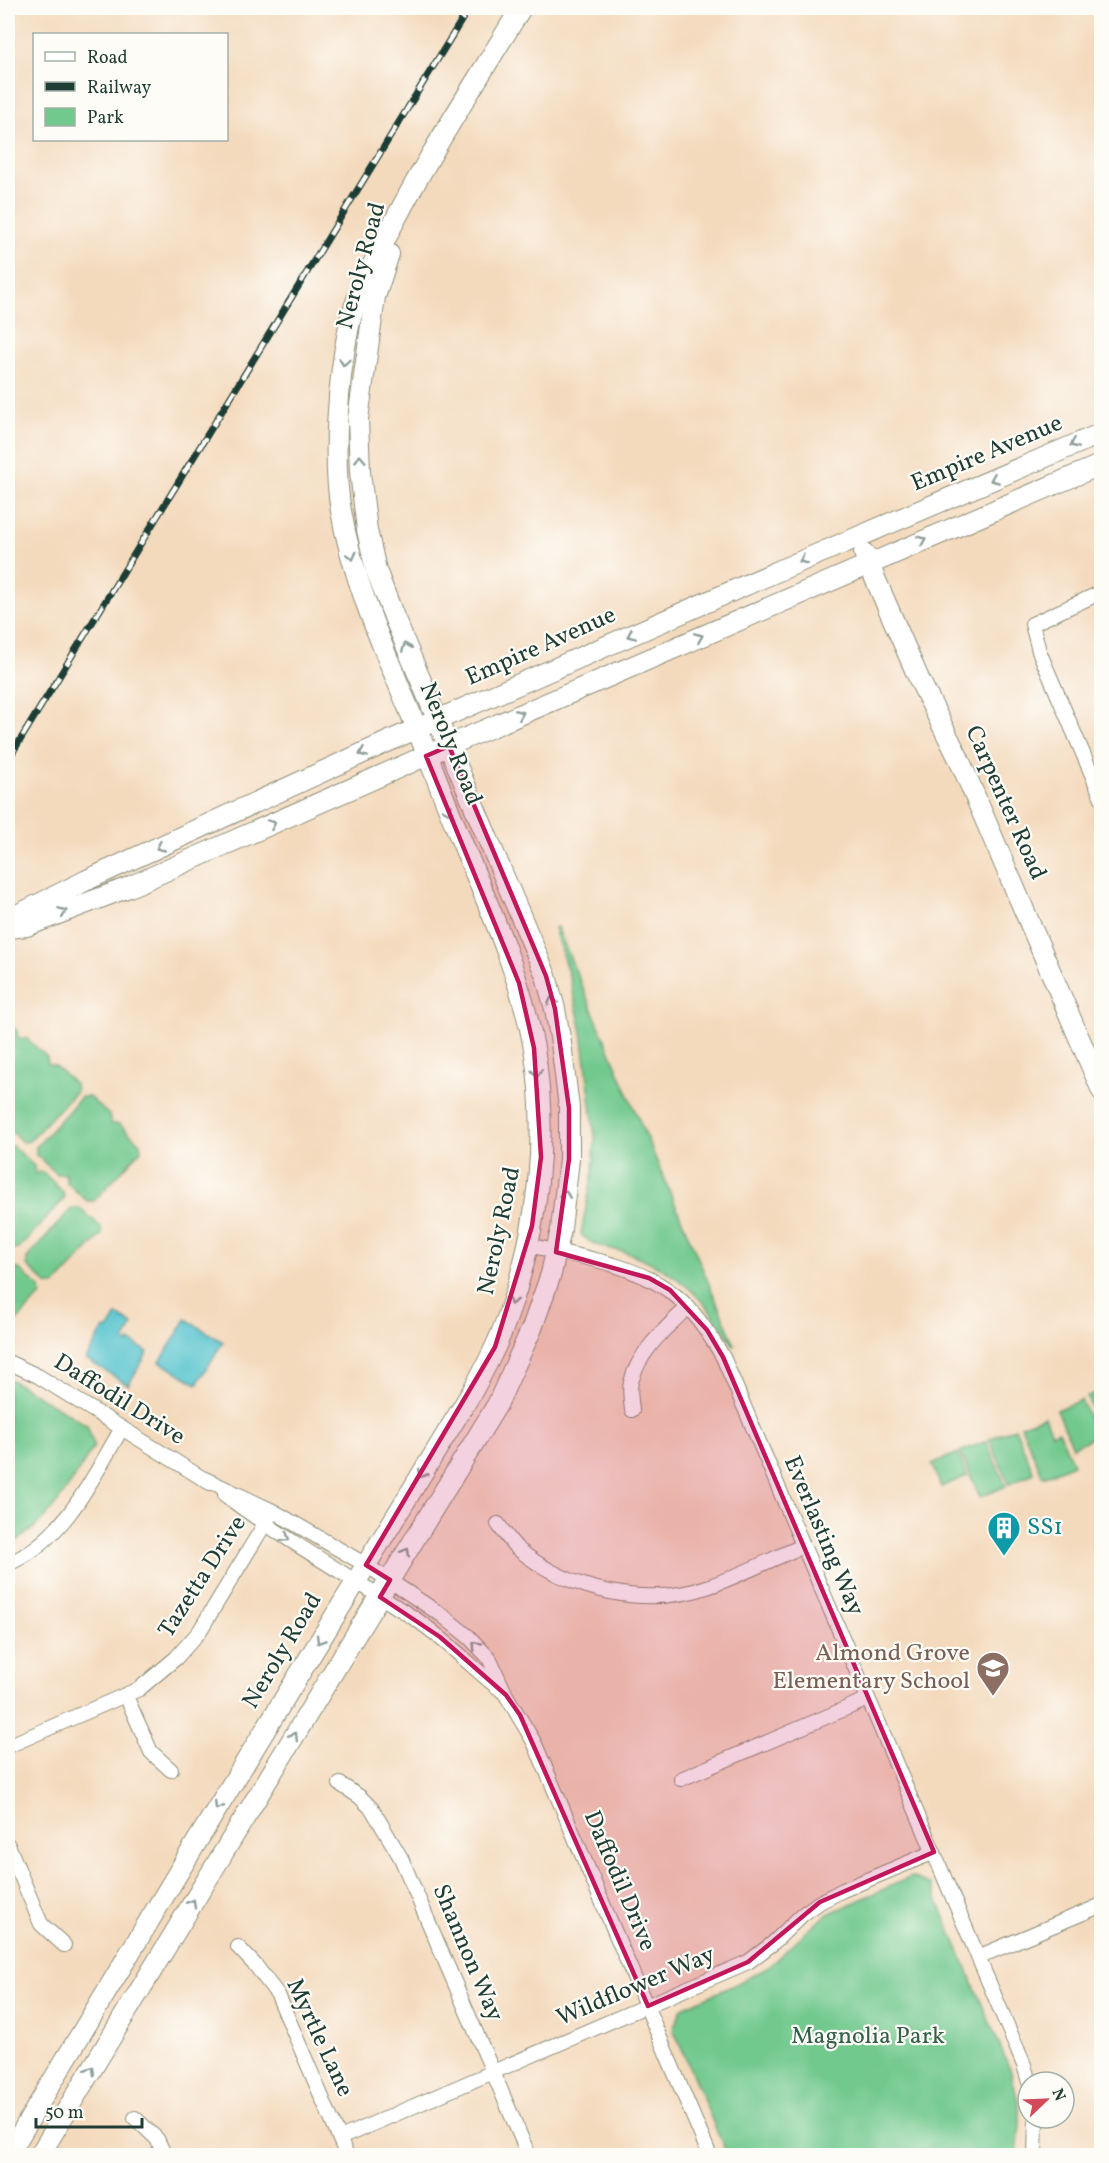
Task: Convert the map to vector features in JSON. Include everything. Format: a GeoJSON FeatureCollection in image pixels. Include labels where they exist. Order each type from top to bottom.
{"type":"FeatureCollection","features":[{"type":"Feature","properties":{"kind":"street","name":"Neroly Road"},"geometry":{"type":"LineString","coordinates":[[8,2154],[472,1392],[507,1318],[528,1245],[541,1157],[540,1095],[534,1048],[519,983],[377,636],[357,576],[340,509],[337,446],[341,379],[349,323],[363,284],[409,191],[521,8]]}},
{"type":"Feature","properties":{"kind":"street","name":"Neroly Road"},"geometry":{"type":"LineString","coordinates":[[39,2156],[497,1405],[532,1328],[550,1276],[561,1229],[569,1159],[569,1108],[561,1043],[546,976],[376,570],[367,530],[360,472],[358,419],[365,359],[375,297],[409,191]]}},
{"type":"Feature","properties":{"kind":"street","name":"Empire Avenue"},"geometry":{"type":"LineString","coordinates":[[8,923],[21,913],[127,862],[437,720],[1101,433]]}},
{"type":"Feature","properties":{"kind":"street"},"geometry":{"type":"LineString","coordinates":[[8,928],[27,926],[129,887],[868,563],[1101,464]]}},
{"type":"Feature","properties":{"kind":"street"},"geometry":{"type":"LineString","coordinates":[[340,509],[352,513],[367,530]]}},
{"type":"Feature","properties":{"kind":"street","name":"Carpenter Road"},"geometry":{"type":"LineString","coordinates":[[857,537],[919,679],[959,759],[1101,1091]]}},
{"type":"Feature","properties":{"kind":"street"},"geometry":{"type":"LineString","coordinates":[[1101,592],[1032,624],[1039,651],[1101,798]]}},
{"type":"Feature","properties":{"kind":"street"},"geometry":{"type":"LineString","coordinates":[[127,862],[129,887]]}},
{"type":"Feature","properties":{"kind":"street","name":"Everlasting Way"},"geometry":{"type":"LineString","coordinates":[[528,1245],[635,1271],[670,1290],[707,1330],[723,1357],[1025,2070]]}},
{"type":"Feature","properties":{"kind":"street"},"geometry":{"type":"LineString","coordinates":[[632,1410],[630,1384],[637,1366],[649,1348],[688,1307]]}},
{"type":"Feature","properties":{"kind":"street","name":"Daffodil Drive"},"geometry":{"type":"LineString","coordinates":[[8,1362],[38,1376],[205,1479],[273,1511],[366,1565],[385,1588],[506,1695]]}},
{"type":"Feature","properties":{"kind":"street"},"geometry":{"type":"LineString","coordinates":[[8,1564],[55,1532],[73,1509],[122,1428]]}},
{"type":"Feature","properties":{"kind":"street","name":"Daffodil Drive"},"geometry":{"type":"LineString","coordinates":[[205,1479],[264,1525],[355,1583],[385,1588],[443,1616],[469,1637],[489,1658],[506,1695],[539,1752],[710,2156]]}},
{"type":"Feature","properties":{"kind":"street","name":"Tazetta Drive"},"geometry":{"type":"LineString","coordinates":[[8,1746],[126,1696],[139,1689],[176,1658],[199,1632],[273,1511]]}},
{"type":"Feature","properties":{"kind":"street"},"geometry":{"type":"LineString","coordinates":[[498,1524],[517,1549],[560,1575],[605,1592],[643,1596],[676,1594],[708,1587],[803,1546]]}},
{"type":"Feature","properties":{"kind":"street"},"geometry":{"type":"LineString","coordinates":[[126,1696],[150,1752],[171,1770]]}},
{"type":"Feature","properties":{"kind":"street"},"geometry":{"type":"LineString","coordinates":[[681,1779],[868,1699]]}},
{"type":"Feature","properties":{"kind":"street","name":"Shannon Way"},"geometry":{"type":"LineString","coordinates":[[340,1784],[360,1797],[372,1809],[401,1858],[529,2156]]}},
{"type":"Feature","properties":{"kind":"street"},"geometry":{"type":"LineString","coordinates":[[8,1845],[41,1924],[64,1945]]}},
{"type":"Feature","properties":{"kind":"street","name":"Wildflower Way"},"geometry":{"type":"LineString","coordinates":[[340,2138],[748,1962],[820,1902],[934,1852]]}},
{"type":"Feature","properties":{"kind":"street"},"geometry":{"type":"LineString","coordinates":[[978,1957],[1101,1905]]}},
{"type":"Feature","properties":{"kind":"street","name":"Myrtle Lane"},"geometry":{"type":"LineString","coordinates":[[238,1947],[278,1995],[347,2156]]}},
{"type":"Feature","properties":{"kind":"street"},"geometry":{"type":"LineString","coordinates":[[135,2118],[157,2139],[165,2156]]}},
{"type":"Feature","properties":{"kind":"street"},"geometry":{"type":"LineString","coordinates":[[1035,2156],[1036,2130]]}},
{"type":"Feature","properties":{"kind":"highlighted area"},"geometry":{"type":"Polygon","coordinates":[[[449,746],[546,976],[555,1009],[569,1108],[569,1159],[556,1252],[649,1278],[670,1290],[707,1330],[723,1357],[934,1852],[820,1902],[748,1962],[648,2006],[520,1715],[506,1695],[440,1637],[380,1597],[390,1580],[366,1565],[495,1347],[532,1226],[541,1157],[534,1048],[519,983],[426,756],[449,746]]]}},
{"type":"Feature","properties":{"kind":"green space"},"geometry":{"type":"Polygon","coordinates":[[[557,927],[734,1346],[715,1317],[681,1281],[652,1263],[629,1253],[600,1246],[581,1234],[593,1171],[595,1137],[582,1032],[570,979],[554,928],[557,927]]]}},
{"type":"Feature","properties":{"kind":"green space"},"geometry":{"type":"Polygon","coordinates":[[[8,1022],[17,1031],[18,1038],[26,1038],[47,1057],[48,1064],[54,1065],[75,1084],[76,1091],[29,1141],[22,1142],[8,1128],[8,1022]]]}},
{"type":"Feature","properties":{"kind":"green space"},"geometry":{"type":"Polygon","coordinates":[[[81,1097],[89,1097],[110,1116],[111,1124],[119,1124],[140,1143],[141,1150],[94,1201],[87,1201],[66,1182],[66,1174],[57,1174],[36,1155],[36,1147],[81,1097]]]}},
{"type":"Feature","properties":{"kind":"green space"},"geometry":{"type":"Polygon","coordinates":[[[13,1146],[34,1166],[35,1173],[43,1172],[63,1192],[64,1199],[18,1249],[8,1247],[8,1147],[13,1146]]]}},
{"type":"Feature","properties":{"kind":"green space"},"geometry":{"type":"Polygon","coordinates":[[[72,1208],[80,1208],[101,1227],[102,1234],[55,1285],[48,1285],[27,1266],[27,1258],[72,1208]]]}},
{"type":"Feature","properties":{"kind":"green space"},"geometry":{"type":"Polygon","coordinates":[[[8,1258],[11,1261],[11,1268],[19,1269],[40,1288],[41,1295],[17,1321],[8,1313],[8,1258]]]}},
{"type":"Feature","properties":{"kind":"green space"},"geometry":{"type":"Polygon","coordinates":[[[8,1378],[87,1425],[94,1446],[67,1489],[47,1515],[35,1527],[8,1546],[8,1378]]]}},
{"type":"Feature","properties":{"kind":"green space"},"geometry":{"type":"Polygon","coordinates":[[[1101,1391],[1101,1429],[1087,1397],[1101,1391]]]}},
{"type":"Feature","properties":{"kind":"green space"},"geometry":{"type":"Polygon","coordinates":[[[1081,1400],[1097,1436],[1073,1447],[1057,1410],[1081,1400]]]}},
{"type":"Feature","properties":{"kind":"green space"},"geometry":{"type":"Polygon","coordinates":[[[1045,1416],[1052,1434],[1059,1431],[1073,1464],[1043,1477],[1021,1426],[1045,1416]]]}},
{"type":"Feature","properties":{"kind":"green space"},"geometry":{"type":"Polygon","coordinates":[[[1015,1428],[1034,1473],[1009,1484],[989,1439],[1015,1428]]]}},
{"type":"Feature","properties":{"kind":"green space"},"geometry":{"type":"Polygon","coordinates":[[[986,1441],[1006,1486],[980,1497],[960,1452],[986,1441]]]}},
{"type":"Feature","properties":{"kind":"green space"},"geometry":{"type":"Polygon","coordinates":[[[958,1453],[967,1476],[941,1487],[932,1464],[958,1453]]]}},
{"type":"Feature","properties":{"kind":"green space","name":"Magnolia Park"},"geometry":{"type":"Polygon","coordinates":[[[911,1877],[931,1885],[1011,2072],[1016,2093],[1016,2130],[1020,2130],[1017,2155],[727,2155],[673,2029],[682,2008],[767,1968],[828,1914],[911,1877]]]}},
{"type":"Feature","properties":{"kind":"water"},"geometry":{"type":"Polygon","coordinates":[[[117,1315],[133,1325],[124,1341],[128,1344],[130,1341],[148,1352],[128,1385],[86,1359],[104,1328],[108,1330],[117,1315]]]}},
{"type":"Feature","properties":{"kind":"water"},"geometry":{"type":"Polygon","coordinates":[[[186,1319],[223,1342],[197,1384],[160,1362],[186,1319]]]}},
{"type":"Feature","properties":{"kind":"railway"},"geometry":{"type":"LineString","coordinates":[[8,760],[469,8]]}},
{"type":"Feature","properties":{"kind":"place","name":"SS1"},"geometry":{"type":"Point","coordinates":[1004,1557]}},
{"type":"Feature","properties":{"kind":"place","name":"Almond Grove Elementary School"},"geometry":{"type":"Point","coordinates":[993,1697]}}]}
